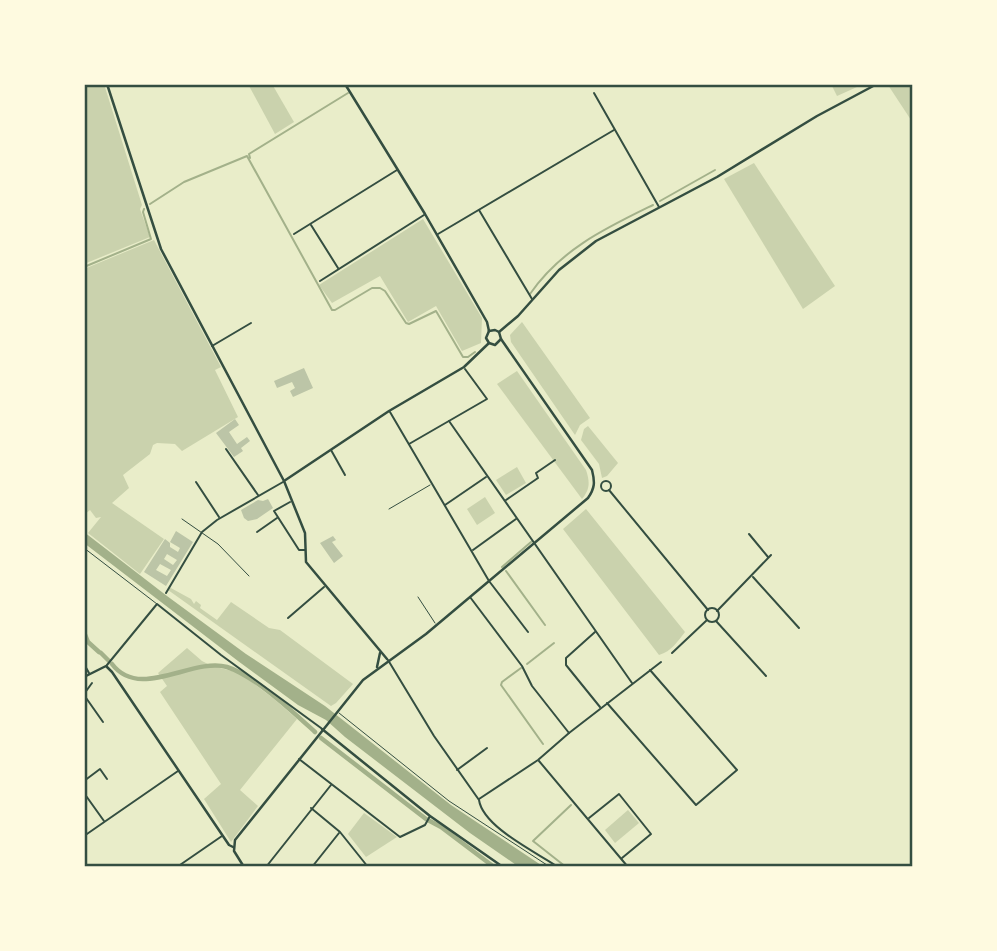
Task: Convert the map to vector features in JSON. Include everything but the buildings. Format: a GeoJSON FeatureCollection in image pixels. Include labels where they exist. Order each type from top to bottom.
{"type":"FeatureCollection","features":[{"type":"Feature","properties":{"kind":"main road"},"geometry":{"type":"LineString","coordinates":[[107,84],[161,248],[284,481],[305,533],[305,559],[388,660]]}},
{"type":"Feature","properties":{"kind":"main road"},"geometry":{"type":"LineString","coordinates":[[345,84],[425,214],[489,331]]}},
{"type":"Feature","properties":{"kind":"main road"},"geometry":{"type":"LineString","coordinates":[[499,332],[559,270],[583,250],[750,158],[829,108],[877,84]]}},
{"type":"Feature","properties":{"kind":"main road"},"geometry":{"type":"LineString","coordinates":[[489,331],[499,332]]}},
{"type":"Feature","properties":{"kind":"main road"},"geometry":{"type":"LineString","coordinates":[[489,331],[486,338],[489,344]]}},
{"type":"Feature","properties":{"kind":"main road"},"geometry":{"type":"LineString","coordinates":[[233,847],[235,840],[298,759],[363,680],[436,625],[588,499],[594,486],[592,470],[501,339],[499,332]]}},
{"type":"Feature","properties":{"kind":"main road"},"geometry":{"type":"LineString","coordinates":[[489,344],[495,345],[501,339]]}},
{"type":"Feature","properties":{"kind":"main road"},"geometry":{"type":"LineString","coordinates":[[284,481],[389,411],[464,367],[489,344]]}},
{"type":"Feature","properties":{"kind":"main road"},"geometry":{"type":"LineString","coordinates":[[376,670],[380,660],[378,650]]}},
{"type":"Feature","properties":{"kind":"main road"},"geometry":{"type":"LineString","coordinates":[[84,677],[106,666],[233,847],[243,867]]}},
{"type":"Feature","properties":{"kind":"main road"},"geometry":{"type":"LineString","coordinates":[[322,729],[428,819],[503,867]]}},
{"type":"Feature","properties":{"kind":"street"},"geometry":{"type":"LineString","coordinates":[[594,93],[660,208]]}},
{"type":"Feature","properties":{"kind":"street"},"geometry":{"type":"LineString","coordinates":[[437,235],[614,130]]}},
{"type":"Feature","properties":{"kind":"street"},"geometry":{"type":"LineString","coordinates":[[294,234],[398,169]]}},
{"type":"Feature","properties":{"kind":"street"},"geometry":{"type":"LineString","coordinates":[[479,210],[532,300]]}},
{"type":"Feature","properties":{"kind":"street"},"geometry":{"type":"LineString","coordinates":[[320,281],[425,214]]}},
{"type":"Feature","properties":{"kind":"street"},"geometry":{"type":"LineString","coordinates":[[310,223],[338,269]]}},
{"type":"Feature","properties":{"kind":"street"},"geometry":{"type":"LineString","coordinates":[[212,346],[251,323]]}},
{"type":"Feature","properties":{"kind":"street"},"geometry":{"type":"LineString","coordinates":[[408,445],[487,399],[464,367]]}},
{"type":"Feature","properties":{"kind":"street"},"geometry":{"type":"LineString","coordinates":[[389,411],[489,581],[528,632]]}},
{"type":"Feature","properties":{"kind":"street"},"geometry":{"type":"LineString","coordinates":[[449,421],[632,683]]}},
{"type":"Feature","properties":{"kind":"street"},"geometry":{"type":"LineString","coordinates":[[226,449],[259,496]]}},
{"type":"Feature","properties":{"kind":"street"},"geometry":{"type":"LineString","coordinates":[[330,449],[345,475]]}},
{"type":"Feature","properties":{"kind":"street"},"geometry":{"type":"LineString","coordinates":[[505,500],[538,478],[536,474],[555,460]]}},
{"type":"Feature","properties":{"kind":"street"},"geometry":{"type":"LineString","coordinates":[[445,505],[487,476]]}},
{"type":"Feature","properties":{"kind":"street"},"geometry":{"type":"LineString","coordinates":[[166,593],[202,532],[220,518],[284,481]]}},
{"type":"Feature","properties":{"kind":"street"},"geometry":{"type":"LineString","coordinates":[[601,486],[603,481],[608,481],[611,484],[609,490]]}},
{"type":"Feature","properties":{"kind":"street"},"geometry":{"type":"LineString","coordinates":[[196,482],[220,518]]}},
{"type":"Feature","properties":{"kind":"street"},"geometry":{"type":"LineString","coordinates":[[594,486],[601,486]]}},
{"type":"Feature","properties":{"kind":"street"},"geometry":{"type":"LineString","coordinates":[[601,486],[605,491],[609,490],[708,610]]}},
{"type":"Feature","properties":{"kind":"street"},"geometry":{"type":"LineString","coordinates":[[291,501],[274,511],[299,550],[306,550]]}},
{"type":"Feature","properties":{"kind":"street"},"geometry":{"type":"LineString","coordinates":[[257,531],[278,517]]}},
{"type":"Feature","properties":{"kind":"street"},"geometry":{"type":"LineString","coordinates":[[472,551],[516,519]]}},
{"type":"Feature","properties":{"kind":"street"},"geometry":{"type":"LineString","coordinates":[[749,534],[768,558]]}},
{"type":"Feature","properties":{"kind":"street"},"geometry":{"type":"LineString","coordinates":[[717,611],[771,555]]}},
{"type":"Feature","properties":{"kind":"street"},"geometry":{"type":"LineString","coordinates":[[751,575],[799,628]]}},
{"type":"Feature","properties":{"kind":"street"},"geometry":{"type":"LineString","coordinates":[[288,618],[325,586]]}},
{"type":"Feature","properties":{"kind":"street"},"geometry":{"type":"LineString","coordinates":[[469,596],[522,666],[532,686],[569,733]]}},
{"type":"Feature","properties":{"kind":"street"},"geometry":{"type":"LineString","coordinates":[[106,666],[157,604],[322,729]]}},
{"type":"Feature","properties":{"kind":"street"},"geometry":{"type":"LineString","coordinates":[[708,610],[717,611]]}},
{"type":"Feature","properties":{"kind":"street"},"geometry":{"type":"LineString","coordinates":[[708,610],[708,620]]}},
{"type":"Feature","properties":{"kind":"street"},"geometry":{"type":"LineString","coordinates":[[716,621],[719,615],[717,611]]}},
{"type":"Feature","properties":{"kind":"street"},"geometry":{"type":"LineString","coordinates":[[672,653],[708,620],[716,621],[766,676]]}},
{"type":"Feature","properties":{"kind":"street"},"geometry":{"type":"LineString","coordinates":[[595,632],[566,658],[566,665],[601,708]]}},
{"type":"Feature","properties":{"kind":"street"},"geometry":{"type":"LineString","coordinates":[[395,672],[396,654]]}},
{"type":"Feature","properties":{"kind":"street"},"geometry":{"type":"LineString","coordinates":[[388,660],[456,771],[479,800],[491,821],[558,867]]}},
{"type":"Feature","properties":{"kind":"street"},"geometry":{"type":"LineString","coordinates":[[479,800],[538,760],[661,662]]}},
{"type":"Feature","properties":{"kind":"street"},"geometry":{"type":"LineString","coordinates":[[84,664],[90,674]]}},
{"type":"Feature","properties":{"kind":"street"},"geometry":{"type":"LineString","coordinates":[[607,703],[696,805],[737,770],[650,670]]}},
{"type":"Feature","properties":{"kind":"street"},"geometry":{"type":"LineString","coordinates":[[92,683],[84,694],[103,722]]}},
{"type":"Feature","properties":{"kind":"street"},"geometry":{"type":"LineString","coordinates":[[456,771],[487,748]]}},
{"type":"Feature","properties":{"kind":"street"},"geometry":{"type":"LineString","coordinates":[[298,759],[400,838],[425,825],[428,819]]}},
{"type":"Feature","properties":{"kind":"street"},"geometry":{"type":"LineString","coordinates":[[538,760],[628,867]]}},
{"type":"Feature","properties":{"kind":"street"},"geometry":{"type":"LineString","coordinates":[[84,781],[100,769],[107,779]]}},
{"type":"Feature","properties":{"kind":"street"},"geometry":{"type":"LineString","coordinates":[[84,836],[179,770]]}},
{"type":"Feature","properties":{"kind":"street"},"geometry":{"type":"LineString","coordinates":[[265,867],[331,784]]}},
{"type":"Feature","properties":{"kind":"street"},"geometry":{"type":"LineString","coordinates":[[84,793],[104,822]]}},
{"type":"Feature","properties":{"kind":"street"},"geometry":{"type":"LineString","coordinates":[[588,819],[619,794],[651,834],[621,859]]}},
{"type":"Feature","properties":{"kind":"street"},"geometry":{"type":"LineString","coordinates":[[311,808],[340,832],[368,867]]}},
{"type":"Feature","properties":{"kind":"street"},"geometry":{"type":"LineString","coordinates":[[312,867],[340,832]]}},
{"type":"Feature","properties":{"kind":"street"},"geometry":{"type":"LineString","coordinates":[[177,867],[223,836]]}},
{"type":"Feature","properties":{"kind":"lane"},"geometry":{"type":"LineString","coordinates":[[389,509],[432,484]]}},
{"type":"Feature","properties":{"kind":"lane"},"geometry":{"type":"LineString","coordinates":[[182,519],[227,552],[249,576]]}},
{"type":"Feature","properties":{"kind":"lane"},"geometry":{"type":"LineString","coordinates":[[84,548],[157,604]]}},
{"type":"Feature","properties":{"kind":"lane"},"geometry":{"type":"LineString","coordinates":[[418,597],[436,625]]}},
{"type":"Feature","properties":{"kind":"lane"},"geometry":{"type":"LineString","coordinates":[[337,711],[449,801],[550,867]]}},
{"type":"Feature","properties":{"kind":"shaded area"},"geometry":{"type":"Polygon","coordinates":[[[84,84],[104,84],[150,237],[84,264],[84,84]]]}},
{"type":"Feature","properties":{"kind":"shaded area"},"geometry":{"type":"Polygon","coordinates":[[[248,84],[272,84],[294,122],[275,134],[248,84]]]}},
{"type":"Feature","properties":{"kind":"shaded area"},"geometry":{"type":"Polygon","coordinates":[[[831,84],[856,84],[857,87],[837,96],[831,84]]]}},
{"type":"Feature","properties":{"kind":"shaded area"},"geometry":{"type":"Polygon","coordinates":[[[913,84],[913,123],[888,85],[913,84]]]}},
{"type":"Feature","properties":{"kind":"shaded area"},"geometry":{"type":"Polygon","coordinates":[[[754,163],[835,286],[803,309],[724,179],[754,163]]]}},
{"type":"Feature","properties":{"kind":"shaded area"},"geometry":{"type":"Polygon","coordinates":[[[423,219],[482,318],[481,343],[462,351],[436,306],[408,322],[380,276],[332,303],[319,285],[423,219]]]}},
{"type":"Feature","properties":{"kind":"shaded area"},"geometry":{"type":"Polygon","coordinates":[[[154,240],[221,367],[215,370],[238,417],[182,451],[175,444],[153,445],[150,454],[123,475],[129,488],[112,503],[164,539],[140,574],[88,533],[101,517],[96,518],[90,510],[84,515],[84,269],[154,240]]]}},
{"type":"Feature","properties":{"kind":"shaded area"},"geometry":{"type":"Polygon","coordinates":[[[522,322],[590,418],[580,425],[575,435],[511,342],[510,335],[522,322]]]}},
{"type":"Feature","properties":{"kind":"shaded area"},"geometry":{"type":"Polygon","coordinates":[[[517,371],[586,470],[589,485],[582,499],[497,384],[517,371]]]}},
{"type":"Feature","properties":{"kind":"shaded area"},"geometry":{"type":"Polygon","coordinates":[[[588,426],[618,463],[602,478],[599,464],[581,440],[584,429],[588,426]]]}},
{"type":"Feature","properties":{"kind":"shaded area"},"geometry":{"type":"Polygon","coordinates":[[[517,467],[526,483],[506,495],[496,480],[517,467]]]}},
{"type":"Feature","properties":{"kind":"shaded area"},"geometry":{"type":"Polygon","coordinates":[[[485,497],[495,513],[477,525],[467,509],[485,497]]]}},
{"type":"Feature","properties":{"kind":"shaded area"},"geometry":{"type":"Polygon","coordinates":[[[586,509],[685,632],[667,651],[659,655],[563,529],[586,509]]]}},
{"type":"Feature","properties":{"kind":"shaded area"},"geometry":{"type":"Polygon","coordinates":[[[84,532],[246,654],[325,706],[451,805],[544,867],[519,867],[470,833],[326,720],[298,705],[84,543],[84,532]]]}},
{"type":"Feature","properties":{"kind":"shaded area"},"geometry":{"type":"Polygon","coordinates":[[[169,587],[191,599],[194,604],[196,601],[201,605],[200,608],[217,620],[231,602],[269,628],[280,630],[353,684],[331,706],[168,590],[169,587]]]}},
{"type":"Feature","properties":{"kind":"shaded area"},"geometry":{"type":"Polygon","coordinates":[[[187,648],[212,666],[240,673],[297,719],[240,790],[258,806],[231,842],[204,799],[221,784],[160,692],[167,686],[158,673],[187,648]]]}},
{"type":"Feature","properties":{"kind":"shaded area"},"geometry":{"type":"Polygon","coordinates":[[[628,810],[639,823],[615,843],[605,830],[628,810]]]}},
{"type":"Feature","properties":{"kind":"shaded area"},"geometry":{"type":"Polygon","coordinates":[[[364,813],[397,837],[366,857],[348,834],[364,813]]]}},
{"type":"Feature","properties":{"kind":"waterway"},"geometry":{"type":"LineString","coordinates":[[250,158],[249,154],[348,93]]}},
{"type":"Feature","properties":{"kind":"waterway"},"geometry":{"type":"LineString","coordinates":[[150,204],[184,182],[247,156],[332,310],[372,288],[380,288],[385,291],[406,323],[436,311],[463,357],[475,352]]}},
{"type":"Feature","properties":{"kind":"waterway"},"geometry":{"type":"LineString","coordinates":[[660,201],[715,170]]}},
{"type":"Feature","properties":{"kind":"waterway"},"geometry":{"type":"LineString","coordinates":[[530,294],[542,278],[570,252],[602,231],[653,205]]}},
{"type":"Feature","properties":{"kind":"waterway"},"geometry":{"type":"LineString","coordinates":[[84,267],[151,239],[144,209]]}},
{"type":"Feature","properties":{"kind":"waterway"},"geometry":{"type":"LineString","coordinates":[[502,567],[531,542]]}},
{"type":"Feature","properties":{"kind":"waterway"},"geometry":{"type":"LineString","coordinates":[[506,571],[545,625]]}},
{"type":"Feature","properties":{"kind":"waterway"},"geometry":{"type":"LineString","coordinates":[[84,632],[88,642],[99,652]]}},
{"type":"Feature","properties":{"kind":"waterway"},"geometry":{"type":"LineString","coordinates":[[527,664],[554,643]]}},
{"type":"Feature","properties":{"kind":"waterway"},"geometry":{"type":"LineString","coordinates":[[101,653],[109,661]]}},
{"type":"Feature","properties":{"kind":"waterway"},"geometry":{"type":"LineString","coordinates":[[112,664],[124,674],[137,679],[151,679],[198,668],[227,667],[261,686],[315,732]]}},
{"type":"Feature","properties":{"kind":"waterway"},"geometry":{"type":"LineString","coordinates":[[521,668],[501,685],[543,744]]}},
{"type":"Feature","properties":{"kind":"waterway"},"geometry":{"type":"LineString","coordinates":[[321,738],[426,819],[441,827],[494,867]]}},
{"type":"Feature","properties":{"kind":"waterway"},"geometry":{"type":"LineString","coordinates":[[566,867],[533,841],[571,805]]}}]}
